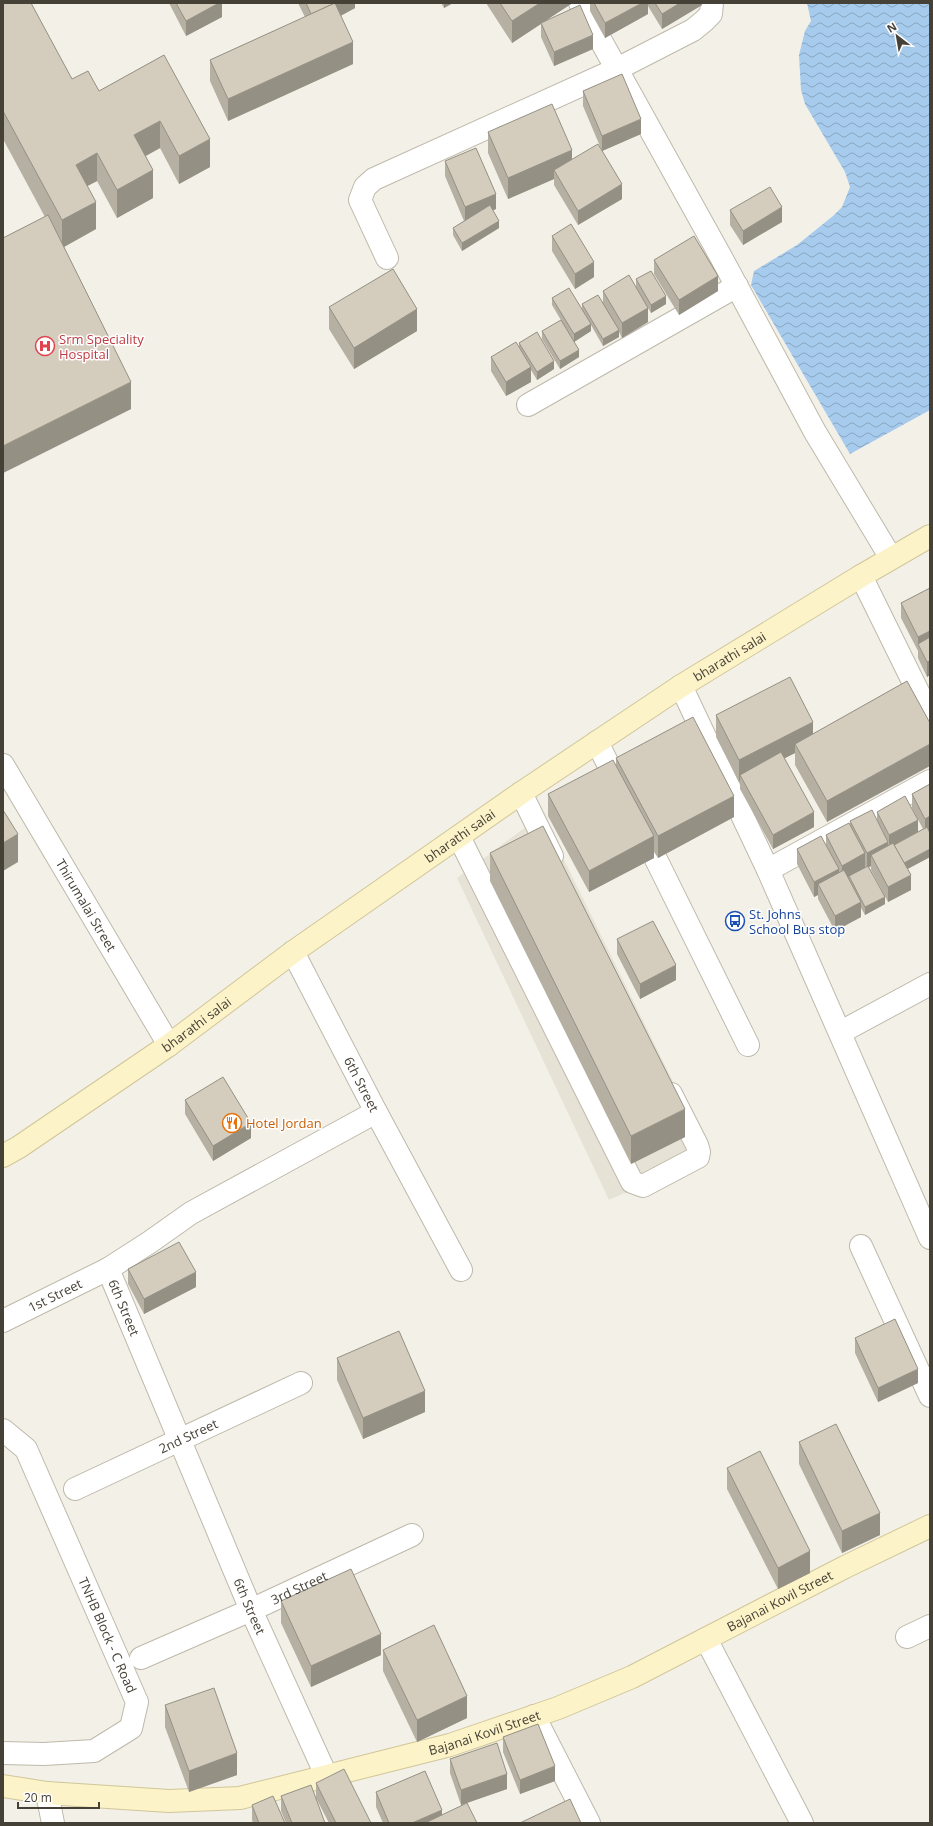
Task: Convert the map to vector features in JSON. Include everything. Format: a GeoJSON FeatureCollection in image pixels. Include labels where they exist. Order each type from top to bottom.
{"type":"FeatureCollection","features":[{"type":"Feature","properties":{"kind":"street"},"geometry":{"type":"LineString","coordinates":[[580,3],[816,432],[891,558]]}},
{"type":"Feature","properties":{"kind":"street"},"geometry":{"type":"LineString","coordinates":[[387,258],[360,200],[365,187],[374,179],[617,69],[693,30],[704,22],[711,14],[712,3]]}},
{"type":"Feature","properties":{"kind":"street"},"geometry":{"type":"LineString","coordinates":[[528,405],[737,286]]}},
{"type":"Feature","properties":{"kind":"street","name":"bharathi salai"},"geometry":{"type":"LineString","coordinates":[[3,1156],[19,1147],[169,1045],[293,952],[459,838],[521,793],[597,742],[681,686],[861,576],[930,536]]}},
{"type":"Feature","properties":{"kind":"street"},"geometry":{"type":"LineString","coordinates":[[861,576],[930,716]]}},
{"type":"Feature","properties":{"kind":"street"},"geometry":{"type":"LineString","coordinates":[[681,686],[768,870],[930,1238]]}},
{"type":"Feature","properties":{"kind":"street"},"geometry":{"type":"LineString","coordinates":[[597,742],[748,1046]]}},
{"type":"Feature","properties":{"kind":"street","name":"Thirumalai Street"},"geometry":{"type":"LineString","coordinates":[[3,765],[169,1045]]}},
{"type":"Feature","properties":{"kind":"street"},"geometry":{"type":"LineString","coordinates":[[768,870],[930,781]]}},
{"type":"Feature","properties":{"kind":"street"},"geometry":{"type":"LineString","coordinates":[[521,793],[560,871]]}},
{"type":"Feature","properties":{"kind":"street"},"geometry":{"type":"LineString","coordinates":[[459,838],[632,1182],[643,1186],[698,1157],[699,1152],[662,1075]]}},
{"type":"Feature","properties":{"kind":"street","name":"6th Street"},"geometry":{"type":"LineString","coordinates":[[293,952],[376,1112],[191,1212],[150,1242],[108,1269],[251,1610],[326,1775]]}},
{"type":"Feature","properties":{"kind":"street"},"geometry":{"type":"LineString","coordinates":[[840,1032],[930,984]]}},
{"type":"Feature","properties":{"kind":"street"},"geometry":{"type":"LineString","coordinates":[[376,1112],[461,1270]]}},
{"type":"Feature","properties":{"kind":"street"},"geometry":{"type":"LineString","coordinates":[[861,1246],[930,1396]]}},
{"type":"Feature","properties":{"kind":"street","name":"1st Street"},"geometry":{"type":"LineString","coordinates":[[3,1321],[108,1269]]}},
{"type":"Feature","properties":{"kind":"street","name":"2nd Street"},"geometry":{"type":"LineString","coordinates":[[75,1489],[301,1383]]}},
{"type":"Feature","properties":{"kind":"street","name":"TNHB Block - C Road"},"geometry":{"type":"LineString","coordinates":[[3,1430],[26,1449],[136,1702],[131,1728],[94,1751],[44,1754],[3,1753]]}},
{"type":"Feature","properties":{"kind":"street","name":"Bajanai Kovil Street"},"geometry":{"type":"LineString","coordinates":[[3,1786],[47,1793],[168,1801],[240,1798],[326,1775],[450,1745],[558,1708],[632,1677],[845,1567],[930,1526]]}},
{"type":"Feature","properties":{"kind":"street","name":"3rd Street"},"geometry":{"type":"LineString","coordinates":[[141,1658],[251,1610],[412,1535]]}},
{"type":"Feature","properties":{"kind":"street"},"geometry":{"type":"LineString","coordinates":[[907,1637],[930,1626]]}},
{"type":"Feature","properties":{"kind":"street"},"geometry":{"type":"LineString","coordinates":[[706,1639],[802,1823]]}},
{"type":"Feature","properties":{"kind":"street"},"geometry":{"type":"LineString","coordinates":[[534,1716],[589,1823]]}},
{"type":"Feature","properties":{"kind":"street"},"geometry":{"type":"LineString","coordinates":[[47,1793],[53,1823]]}},
{"type":"Feature","properties":{"kind":"shaded area"},"geometry":{"type":"Polygon","coordinates":[[[542,815],[709,1155],[609,1200],[457,878],[542,815]]]}},
{"type":"Feature","properties":{"kind":"water"},"geometry":{"type":"Polygon","coordinates":[[[807,3],[930,3],[930,410],[850,454],[751,285],[754,271],[797,245],[833,216],[842,207],[850,187],[845,172],[805,104],[801,90],[799,55],[805,31],[811,21],[807,3]]]}},
{"type":"Feature","properties":{"kind":"building"},"geometry":{"type":"Polygon","coordinates":[[[3,3],[31,3],[72,79],[88,71],[99,91],[164,55],[210,139],[179,156],[160,121],[134,135],[153,170],[117,190],[97,153],[76,165],[96,202],[62,220],[3,111],[3,3]]]}},
{"type":"Feature","properties":{"kind":"building"},"geometry":{"type":"Polygon","coordinates":[[[176,3],[219,3],[186,21],[176,3]]]}},
{"type":"Feature","properties":{"kind":"building"},"geometry":{"type":"Polygon","coordinates":[[[306,3],[335,3],[311,14],[306,3]]]}},
{"type":"Feature","properties":{"kind":"building"},"geometry":{"type":"Polygon","coordinates":[[[335,3],[353,42],[228,99],[210,60],[335,3]]]}},
{"type":"Feature","properties":{"kind":"building"},"geometry":{"type":"Polygon","coordinates":[[[500,3],[540,3],[512,21],[500,3]]]}},
{"type":"Feature","properties":{"kind":"building"},"geometry":{"type":"Polygon","coordinates":[[[594,3],[642,3],[605,23],[594,3]]]}},
{"type":"Feature","properties":{"kind":"building"},"geometry":{"type":"Polygon","coordinates":[[[655,3],[680,3],[662,14],[655,3]]]}},
{"type":"Feature","properties":{"kind":"building"},"geometry":{"type":"Polygon","coordinates":[[[580,5],[593,35],[554,52],[541,23],[580,5]]]}},
{"type":"Feature","properties":{"kind":"building"},"geometry":{"type":"Polygon","coordinates":[[[622,74],[641,119],[602,136],[583,91],[622,74]]]}},
{"type":"Feature","properties":{"kind":"building"},"geometry":{"type":"Polygon","coordinates":[[[552,104],[572,150],[508,178],[488,132],[552,104]]]}},
{"type":"Feature","properties":{"kind":"building"},"geometry":{"type":"Polygon","coordinates":[[[598,144],[622,184],[578,211],[554,170],[598,144]]]}},
{"type":"Feature","properties":{"kind":"building"},"geometry":{"type":"Polygon","coordinates":[[[476,148],[496,194],[465,207],[445,161],[476,148]]]}},
{"type":"Feature","properties":{"kind":"building"},"geometry":{"type":"Polygon","coordinates":[[[770,187],[782,207],[743,231],[730,210],[770,187]]]}},
{"type":"Feature","properties":{"kind":"building"},"geometry":{"type":"Polygon","coordinates":[[[490,205],[499,221],[462,243],[453,228],[490,205]]]}},
{"type":"Feature","properties":{"kind":"building"},"geometry":{"type":"Polygon","coordinates":[[[48,215],[131,382],[3,446],[3,238],[48,215]]]}},
{"type":"Feature","properties":{"kind":"building"},"geometry":{"type":"Polygon","coordinates":[[[571,224],[594,262],[575,274],[552,236],[571,224]]]}},
{"type":"Feature","properties":{"kind":"building"},"geometry":{"type":"Polygon","coordinates":[[[694,236],[718,276],[679,300],[654,260],[694,236]]]}},
{"type":"Feature","properties":{"kind":"building"},"geometry":{"type":"Polygon","coordinates":[[[393,269],[417,309],[354,348],[329,307],[393,269]]]}},
{"type":"Feature","properties":{"kind":"building"},"geometry":{"type":"Polygon","coordinates":[[[651,271],[666,296],[651,305],[636,279],[651,271]]]}},
{"type":"Feature","properties":{"kind":"building"},"geometry":{"type":"Polygon","coordinates":[[[629,275],[648,308],[622,323],[603,291],[629,275]]]}},
{"type":"Feature","properties":{"kind":"building"},"geometry":{"type":"Polygon","coordinates":[[[569,288],[591,324],[574,334],[552,298],[569,288]]]}},
{"type":"Feature","properties":{"kind":"building"},"geometry":{"type":"Polygon","coordinates":[[[598,295],[619,330],[603,339],[582,304],[598,295]]]}},
{"type":"Feature","properties":{"kind":"building"},"geometry":{"type":"Polygon","coordinates":[[[561,320],[579,350],[560,361],[542,331],[561,320]]]}},
{"type":"Feature","properties":{"kind":"building"},"geometry":{"type":"Polygon","coordinates":[[[537,332],[554,361],[537,372],[519,343],[537,332]]]}},
{"type":"Feature","properties":{"kind":"building"},"geometry":{"type":"Polygon","coordinates":[[[516,342],[531,367],[506,382],[491,357],[516,342]]]}},
{"type":"Feature","properties":{"kind":"building"},"geometry":{"type":"Polygon","coordinates":[[[930,588],[930,631],[918,637],[901,603],[930,588]]]}},
{"type":"Feature","properties":{"kind":"building"},"geometry":{"type":"Polygon","coordinates":[[[930,637],[930,661],[927,662],[918,644],[930,637]]]}},
{"type":"Feature","properties":{"kind":"building"},"geometry":{"type":"Polygon","coordinates":[[[790,677],[813,722],[739,760],[716,715],[790,677]]]}},
{"type":"Feature","properties":{"kind":"building"},"geometry":{"type":"Polygon","coordinates":[[[907,681],[930,723],[930,744],[827,801],[795,744],[907,681]]]}},
{"type":"Feature","properties":{"kind":"building"},"geometry":{"type":"Polygon","coordinates":[[[693,717],[734,796],[658,836],[616,758],[693,717]]]}},
{"type":"Feature","properties":{"kind":"building"},"geometry":{"type":"Polygon","coordinates":[[[781,752],[814,812],[773,835],[740,775],[781,752]]]}},
{"type":"Feature","properties":{"kind":"building"},"geometry":{"type":"Polygon","coordinates":[[[613,760],[654,836],[589,871],[548,794],[613,760]]]}},
{"type":"Feature","properties":{"kind":"building"},"geometry":{"type":"Polygon","coordinates":[[[930,784],[930,816],[925,819],[912,794],[930,784]]]}},
{"type":"Feature","properties":{"kind":"building"},"geometry":{"type":"Polygon","coordinates":[[[905,796],[918,820],[889,835],[877,812],[905,796]]]}},
{"type":"Feature","properties":{"kind":"building"},"geometry":{"type":"Polygon","coordinates":[[[3,810],[18,834],[3,843],[3,810]]]}},
{"type":"Feature","properties":{"kind":"building"},"geometry":{"type":"Polygon","coordinates":[[[872,810],[888,842],[867,853],[850,821],[872,810]]]}},
{"type":"Feature","properties":{"kind":"building"},"geometry":{"type":"Polygon","coordinates":[[[849,823],[865,853],[842,866],[826,835],[849,823]]]}},
{"type":"Feature","properties":{"kind":"building"},"geometry":{"type":"Polygon","coordinates":[[[543,826],[685,1109],[631,1136],[490,853],[543,826]]]}},
{"type":"Feature","properties":{"kind":"building"},"geometry":{"type":"Polygon","coordinates":[[[927,827],[930,833],[930,849],[904,863],[894,845],[927,827]]]}},
{"type":"Feature","properties":{"kind":"building"},"geometry":{"type":"Polygon","coordinates":[[[821,836],[839,869],[814,882],[797,849],[821,836]]]}},
{"type":"Feature","properties":{"kind":"building"},"geometry":{"type":"Polygon","coordinates":[[[893,843],[911,875],[888,887],[871,855],[893,843]]]}},
{"type":"Feature","properties":{"kind":"building"},"geometry":{"type":"Polygon","coordinates":[[[868,866],[885,897],[865,907],[849,876],[868,866]]]}},
{"type":"Feature","properties":{"kind":"building"},"geometry":{"type":"Polygon","coordinates":[[[844,870],[861,902],[835,916],[818,884],[844,870]]]}},
{"type":"Feature","properties":{"kind":"building"},"geometry":{"type":"Polygon","coordinates":[[[653,921],[676,965],[640,984],[617,939],[653,921]]]}},
{"type":"Feature","properties":{"kind":"building"},"geometry":{"type":"Polygon","coordinates":[[[223,1077],[251,1123],[213,1146],[185,1100],[223,1077]]]}},
{"type":"Feature","properties":{"kind":"building"},"geometry":{"type":"Polygon","coordinates":[[[179,1242],[196,1272],[144,1299],[128,1269],[179,1242]]]}},
{"type":"Feature","properties":{"kind":"building"},"geometry":{"type":"Polygon","coordinates":[[[895,1319],[918,1369],[878,1388],[855,1338],[895,1319]]]}},
{"type":"Feature","properties":{"kind":"building"},"geometry":{"type":"Polygon","coordinates":[[[399,1331],[425,1391],[363,1418],[337,1358],[399,1331]]]}},
{"type":"Feature","properties":{"kind":"building"},"geometry":{"type":"Polygon","coordinates":[[[836,1424],[880,1513],[842,1531],[799,1442],[836,1424]]]}},
{"type":"Feature","properties":{"kind":"building"},"geometry":{"type":"Polygon","coordinates":[[[760,1451],[810,1551],[778,1568],[727,1468],[760,1451]]]}},
{"type":"Feature","properties":{"kind":"building"},"geometry":{"type":"Polygon","coordinates":[[[351,1569],[381,1634],[311,1666],[281,1601],[351,1569]]]}},
{"type":"Feature","properties":{"kind":"building"},"geometry":{"type":"Polygon","coordinates":[[[434,1625],[467,1696],[417,1720],[383,1650],[434,1625]]]}},
{"type":"Feature","properties":{"kind":"building"},"geometry":{"type":"Polygon","coordinates":[[[214,1688],[237,1753],[189,1771],[165,1705],[214,1688]]]}},
{"type":"Feature","properties":{"kind":"building"},"geometry":{"type":"Polygon","coordinates":[[[538,1724],[555,1766],[520,1780],[503,1737],[538,1724]]]}},
{"type":"Feature","properties":{"kind":"building"},"geometry":{"type":"Polygon","coordinates":[[[497,1743],[507,1774],[461,1790],[450,1759],[497,1743]]]}},
{"type":"Feature","properties":{"kind":"building"},"geometry":{"type":"Polygon","coordinates":[[[344,1769],[371,1823],[336,1823],[316,1783],[344,1769]]]}},
{"type":"Feature","properties":{"kind":"building"},"geometry":{"type":"Polygon","coordinates":[[[425,1771],[442,1810],[412,1823],[389,1823],[376,1792],[425,1771]]]}},
{"type":"Feature","properties":{"kind":"building"},"geometry":{"type":"Polygon","coordinates":[[[311,1785],[325,1823],[292,1823],[281,1796],[311,1785]]]}},
{"type":"Feature","properties":{"kind":"building"},"geometry":{"type":"Polygon","coordinates":[[[273,1796],[285,1823],[259,1823],[252,1805],[273,1796]]]}},
{"type":"Feature","properties":{"kind":"building"},"geometry":{"type":"Polygon","coordinates":[[[570,1799],[581,1823],[520,1823],[570,1799]]]}},
{"type":"Feature","properties":{"kind":"building"},"geometry":{"type":"Polygon","coordinates":[[[467,1803],[477,1823],[427,1822],[467,1803]]]}},
{"type":"Feature","properties":{"kind":"place","name":"Srm Speciality Hospital"},"geometry":{"type":"Point","coordinates":[45,346]}},
{"type":"Feature","properties":{"kind":"place","name":"St. Johns School Bus stop"},"geometry":{"type":"Point","coordinates":[735,921]}},
{"type":"Feature","properties":{"kind":"place","name":"Hotel Jordan"},"geometry":{"type":"Point","coordinates":[232,1123]}}]}
